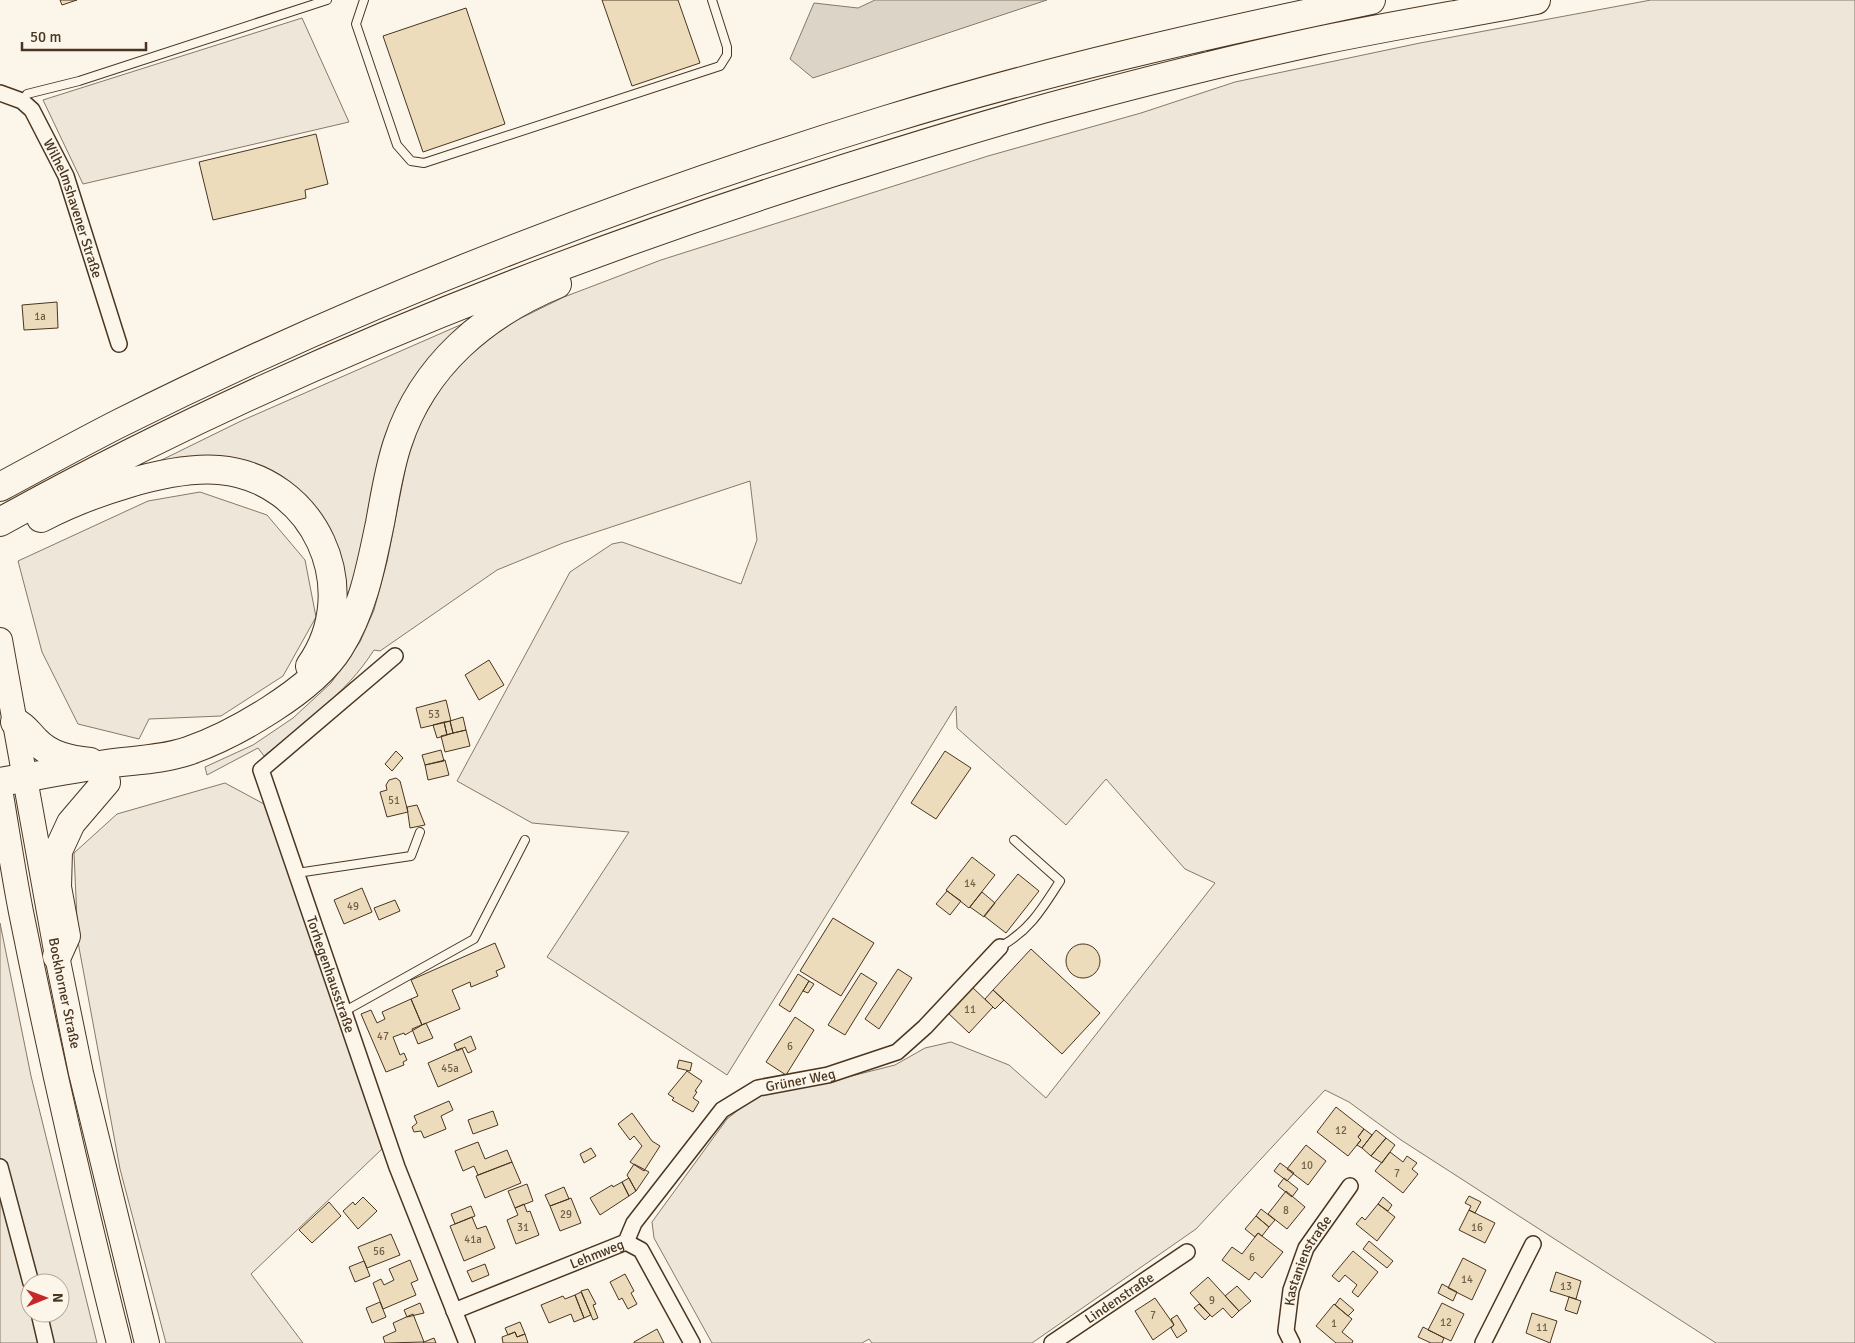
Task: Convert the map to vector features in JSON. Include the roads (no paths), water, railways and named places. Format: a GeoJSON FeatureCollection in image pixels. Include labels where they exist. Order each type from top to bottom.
{"type":"FeatureCollection","features":[{"type":"Feature","properties":{"kind":"highway"},"geometry":{"type":"LineString","coordinates":[[0,487],[117,425],[347,317],[497,256],[727,171],[888,119],[1077,66],[1184,40],[1371,0]]}},
{"type":"Feature","properties":{"kind":"highway"},"geometry":{"type":"LineString","coordinates":[[0,522],[140,448],[282,382],[484,295],[728,205],[1076,99],[1319,41],[1536,0]]}},
{"type":"Feature","properties":{"kind":"highway"},"geometry":{"type":"LineString","coordinates":[[0,790],[14,796],[17,786],[106,773],[138,772],[164,758],[188,751],[240,728],[265,714],[290,695],[327,665],[351,626],[370,573],[397,444],[410,412],[427,382],[445,358],[478,328],[548,288],[710,226],[728,205]]}},
{"type":"Feature","properties":{"kind":"highway"},"geometry":{"type":"LineString","coordinates":[[0,466],[91,421],[117,425]]}},
{"type":"Feature","properties":{"kind":"highway"},"geometry":{"type":"LineString","coordinates":[[0,540],[48,514],[82,500],[108,490],[159,476],[179,472],[219,470],[259,480],[277,490],[305,516],[325,551],[333,584],[333,602],[324,638],[316,657],[290,695]]}},
{"type":"Feature","properties":{"kind":"highway"},"geometry":{"type":"LineString","coordinates":[[15,722],[25,727],[36,741],[54,754],[106,773]]}},
{"type":"Feature","properties":{"kind":"highway"},"geometry":{"type":"LineString","coordinates":[[57,956],[66,936],[57,887],[58,851],[72,823],[106,773]]}},
{"type":"Feature","properties":{"kind":"main road","name":"Bockhorner Straße"},"geometry":{"type":"LineString","coordinates":[[0,640],[15,722],[17,786],[57,956],[102,1166],[147,1343]]}},
{"type":"Feature","properties":{"kind":"main road","name":"Bockhorner Straße"},"geometry":{"type":"LineString","coordinates":[[0,790],[20,910],[90,1227],[119,1343]]}},
{"type":"Feature","properties":{"kind":"street","name":"Wilhelmshavener Straße"},"geometry":{"type":"LineString","coordinates":[[0,93],[22,101],[40,122],[66,176],[119,344]]}},
{"type":"Feature","properties":{"kind":"street","name":"Torhegenhausstraße"},"geometry":{"type":"LineString","coordinates":[[395,656],[261,770],[397,1167],[467,1343]]}},
{"type":"Feature","properties":{"kind":"street","name":"Grüner Weg"},"geometry":{"type":"LineString","coordinates":[[626,1242],[634,1223],[722,1110],[758,1088],[828,1075],[897,1052],[925,1027],[1000,948]]}},
{"type":"Feature","properties":{"kind":"street"},"geometry":{"type":"LineString","coordinates":[[0,1167],[28,1273]]}},
{"type":"Feature","properties":{"kind":"street","name":"Kastanienstraße"},"geometry":{"type":"LineString","coordinates":[[1292,1343],[1286,1331],[1291,1290],[1306,1248],[1350,1186]]}},
{"type":"Feature","properties":{"kind":"street","name":"Lehmweg"},"geometry":{"type":"LineString","coordinates":[[454,1311],[626,1242],[641,1250],[692,1343]]}},
{"type":"Feature","properties":{"kind":"street"},"geometry":{"type":"LineString","coordinates":[[1483,1343],[1533,1244]]}},
{"type":"Feature","properties":{"kind":"street","name":"Lindenstraße"},"geometry":{"type":"LineString","coordinates":[[1052,1343],[1187,1252]]}},
{"type":"Feature","properties":{"kind":"street"},"geometry":{"type":"LineString","coordinates":[[41,1323],[46,1343]]}},
{"type":"Feature","properties":{"kind":"lane"},"geometry":{"type":"LineString","coordinates":[[22,101],[27,94],[79,81],[327,0]]}},
{"type":"Feature","properties":{"kind":"lane"},"geometry":{"type":"LineString","coordinates":[[352,0],[363,1],[356,24],[398,145],[411,161],[424,163],[720,66],[727,55],[727,47],[712,0]]}},
{"type":"Feature","properties":{"kind":"lane"},"geometry":{"type":"LineString","coordinates":[[297,873],[411,856],[420,832]]}},
{"type":"Feature","properties":{"kind":"lane"},"geometry":{"type":"LineString","coordinates":[[345,1011],[474,939],[525,840]]}},
{"type":"Feature","properties":{"kind":"lane"},"geometry":{"type":"LineString","coordinates":[[1000,948],[1019,936],[1042,910],[1060,881],[1014,840]]}}]}
